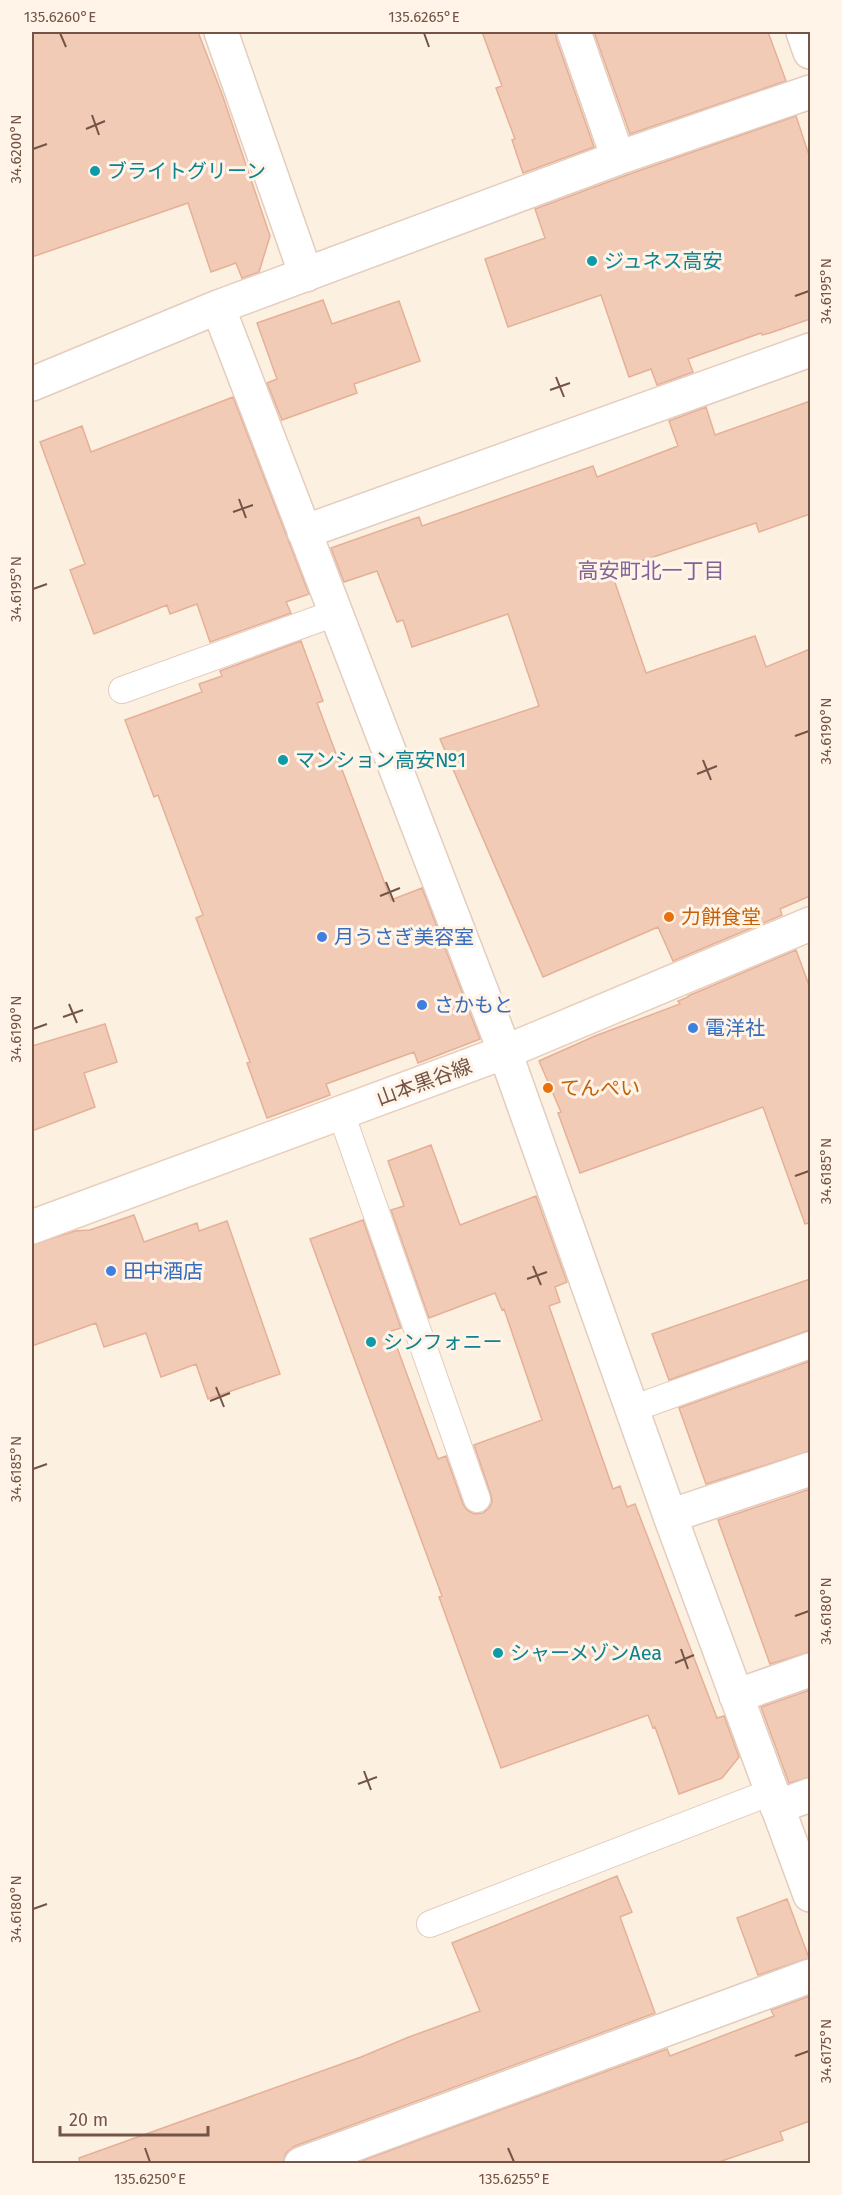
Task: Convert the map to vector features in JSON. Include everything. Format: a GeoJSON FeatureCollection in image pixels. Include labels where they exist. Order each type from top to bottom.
{"type":"FeatureCollection","features":[{"type":"Feature","properties":{"kind":"street"},"geometry":{"type":"LineString","coordinates":[[221,32],[306,275]]}},
{"type":"Feature","properties":{"kind":"street"},"geometry":{"type":"LineString","coordinates":[[574,32],[618,158]]}},
{"type":"Feature","properties":{"kind":"street"},"geometry":{"type":"LineString","coordinates":[[803,32],[810,52]]}},
{"type":"Feature","properties":{"kind":"street"},"geometry":{"type":"LineString","coordinates":[[32,384],[218,307],[618,158],[810,92]]}},
{"type":"Feature","properties":{"kind":"street"},"geometry":{"type":"LineString","coordinates":[[218,307],[505,1052],[670,1516],[810,1895]]}},
{"type":"Feature","properties":{"kind":"street"},"geometry":{"type":"LineString","coordinates":[[304,532],[810,350]]}},
{"type":"Feature","properties":{"kind":"street","name":"山本黒谷線"},"geometry":{"type":"LineString","coordinates":[[32,1227],[505,1052],[810,924]]}},
{"type":"Feature","properties":{"kind":"street"},"geometry":{"type":"LineString","coordinates":[[670,1516],[810,1469]]}},
{"type":"Feature","properties":{"kind":"street"},"geometry":{"type":"LineString","coordinates":[[736,1696],[810,1670]]}},
{"type":"Feature","properties":{"kind":"street"},"geometry":{"type":"LineString","coordinates":[[774,1800],[810,1795]]}},
{"type":"Feature","properties":{"kind":"street"},"geometry":{"type":"LineString","coordinates":[[301,2163],[810,1976]]}},
{"type":"Feature","properties":{"kind":"lane"},"geometry":{"type":"LineString","coordinates":[[122,690],[335,613]]}},
{"type":"Feature","properties":{"kind":"lane"},"geometry":{"type":"LineString","coordinates":[[341,1113],[477,1499]]}},
{"type":"Feature","properties":{"kind":"lane"},"geometry":{"type":"LineString","coordinates":[[632,1409],[810,1345]]}},
{"type":"Feature","properties":{"kind":"lane"},"geometry":{"type":"LineString","coordinates":[[430,1924],[774,1800]]}},
{"type":"Feature","properties":{"kind":"building"},"geometry":{"type":"Polygon","coordinates":[[[32,32],[198,32],[222,94],[270,236],[259,272],[242,278],[236,263],[211,272],[188,203],[32,257],[32,32]]]}},
{"type":"Feature","properties":{"kind":"building"},"geometry":{"type":"Polygon","coordinates":[[[482,32],[556,32],[556,38],[594,147],[523,173],[512,140],[515,139],[496,88],[502,86],[482,32]]]}},
{"type":"Feature","properties":{"kind":"building"},"geometry":{"type":"Polygon","coordinates":[[[594,32],[768,32],[786,81],[630,134],[594,32]]]}},
{"type":"Feature","properties":{"kind":"building"},"geometry":{"type":"Polygon","coordinates":[[[796,116],[810,158],[810,319],[770,333],[762,335],[761,333],[688,359],[693,372],[657,385],[651,369],[629,377],[601,295],[508,327],[485,259],[545,238],[535,209],[796,116]]]}},
{"type":"Feature","properties":{"kind":"building"},"geometry":{"type":"Polygon","coordinates":[[[323,300],[332,324],[399,301],[420,361],[354,384],[357,393],[282,420],[267,383],[277,379],[257,323],[323,300]]]}},
{"type":"Feature","properties":{"kind":"building"},"geometry":{"type":"Polygon","coordinates":[[[233,397],[309,594],[286,602],[291,613],[210,642],[197,604],[170,614],[167,605],[94,634],[70,570],[85,564],[40,442],[82,426],[91,452],[233,397]]]}},
{"type":"Feature","properties":{"kind":"building"},"geometry":{"type":"Polygon","coordinates":[[[810,401],[810,514],[759,532],[756,523],[611,571],[646,673],[755,636],[766,667],[810,649],[810,896],[780,909],[782,915],[673,961],[658,927],[543,977],[440,739],[539,706],[508,614],[412,647],[403,620],[397,622],[377,571],[344,582],[331,548],[419,517],[422,526],[593,466],[597,477],[678,446],[669,421],[706,407],[715,435],[810,401]]]}},
{"type":"Feature","properties":{"kind":"building"},"geometry":{"type":"Polygon","coordinates":[[[301,641],[323,701],[317,703],[391,900],[422,888],[480,1039],[418,1063],[414,1052],[326,1084],[330,1095],[267,1118],[247,1063],[250,1062],[196,918],[203,915],[158,795],[154,797],[125,720],[202,692],[199,684],[222,676],[220,671],[301,641]]]}},
{"type":"Feature","properties":{"kind":"building"},"geometry":{"type":"Polygon","coordinates":[[[796,950],[810,988],[810,1223],[805,1224],[763,1107],[580,1173],[558,1113],[561,1112],[539,1061],[595,1036],[680,1004],[678,1001],[688,996],[796,950]]]}},
{"type":"Feature","properties":{"kind":"building"},"geometry":{"type":"Polygon","coordinates":[[[105,1024],[117,1062],[84,1073],[95,1107],[32,1131],[32,1046],[105,1024]]]}},
{"type":"Feature","properties":{"kind":"building"},"geometry":{"type":"Polygon","coordinates":[[[431,1145],[460,1225],[536,1196],[567,1282],[555,1287],[560,1302],[549,1306],[613,1489],[620,1486],[627,1507],[635,1504],[717,1718],[724,1716],[739,1757],[722,1778],[679,1794],[655,1727],[653,1728],[648,1715],[501,1768],[439,1597],[442,1596],[310,1239],[363,1220],[401,1328],[391,1331],[438,1459],[446,1456],[467,1510],[474,1514],[483,1513],[492,1502],[474,1445],[542,1420],[504,1309],[502,1310],[495,1293],[429,1318],[391,1210],[404,1206],[388,1161],[431,1145]]]}},
{"type":"Feature","properties":{"kind":"building"},"geometry":{"type":"Polygon","coordinates":[[[134,1215],[144,1242],[197,1223],[199,1231],[227,1221],[280,1374],[208,1399],[196,1364],[161,1377],[146,1333],[104,1347],[96,1323],[32,1346],[32,1245],[75,1231],[90,1230],[134,1215]]]}},
{"type":"Feature","properties":{"kind":"building"},"geometry":{"type":"Polygon","coordinates":[[[810,1279],[810,1330],[669,1380],[652,1334],[810,1279]]]}},
{"type":"Feature","properties":{"kind":"building"},"geometry":{"type":"Polygon","coordinates":[[[810,1361],[810,1451],[706,1484],[679,1408],[810,1361]]]}},
{"type":"Feature","properties":{"kind":"building"},"geometry":{"type":"Polygon","coordinates":[[[810,1489],[810,1652],[770,1664],[718,1520],[810,1489]]]}},
{"type":"Feature","properties":{"kind":"building"},"geometry":{"type":"Polygon","coordinates":[[[810,1690],[810,1777],[789,1783],[761,1707],[810,1690]]]}},
{"type":"Feature","properties":{"kind":"building"},"geometry":{"type":"Polygon","coordinates":[[[617,1876],[632,1912],[620,1917],[655,2013],[295,2146],[286,2153],[283,2163],[80,2163],[79,2158],[361,2057],[480,2011],[452,1943],[617,1876]]]}},
{"type":"Feature","properties":{"kind":"building"},"geometry":{"type":"Polygon","coordinates":[[[787,1899],[809,1958],[758,1975],[737,1918],[787,1899]]]}},
{"type":"Feature","properties":{"kind":"building"},"geometry":{"type":"Polygon","coordinates":[[[810,1996],[810,2121],[780,2132],[783,2140],[716,2163],[356,2163],[667,2049],[670,2056],[774,2016],[771,2010],[810,1996]]]}},
{"type":"Feature","properties":{"kind":"place","name":"ブライトグリーン"},"geometry":{"type":"Point","coordinates":[95,171]}},
{"type":"Feature","properties":{"kind":"place","name":"ジュネス高安"},"geometry":{"type":"Point","coordinates":[592,261]}},
{"type":"Feature","properties":{"kind":"place","name":"マンション高安№1"},"geometry":{"type":"Point","coordinates":[283,760]}},
{"type":"Feature","properties":{"kind":"place","name":"力餅食堂"},"geometry":{"type":"Point","coordinates":[669,917]}},
{"type":"Feature","properties":{"kind":"place","name":"月うさぎ美容室"},"geometry":{"type":"Point","coordinates":[322,937]}},
{"type":"Feature","properties":{"kind":"place","name":"さかもと"},"geometry":{"type":"Point","coordinates":[422,1005]}},
{"type":"Feature","properties":{"kind":"place","name":"電洋社"},"geometry":{"type":"Point","coordinates":[693,1028]}},
{"type":"Feature","properties":{"kind":"place","name":"てんぺい"},"geometry":{"type":"Point","coordinates":[548,1088]}},
{"type":"Feature","properties":{"kind":"place","name":"田中酒店"},"geometry":{"type":"Point","coordinates":[111,1271]}},
{"type":"Feature","properties":{"kind":"place","name":"シンフォニー"},"geometry":{"type":"Point","coordinates":[371,1342]}},
{"type":"Feature","properties":{"kind":"place","name":"シャーメゾンAea"},"geometry":{"type":"Point","coordinates":[498,1653]}},
{"type":"Feature","properties":{"kind":"district","name":"高安町北一丁目"},"geometry":{"type":"Point","coordinates":[651,571]}}]}
